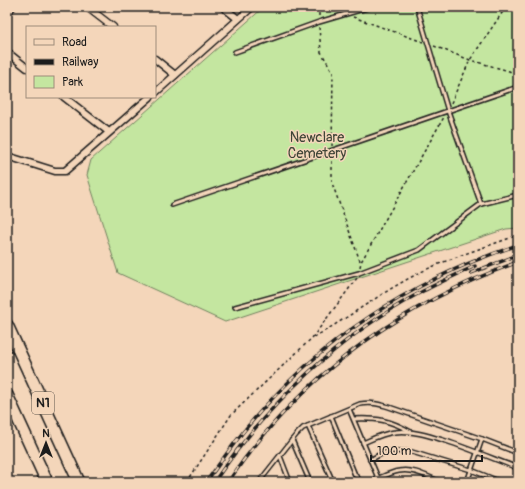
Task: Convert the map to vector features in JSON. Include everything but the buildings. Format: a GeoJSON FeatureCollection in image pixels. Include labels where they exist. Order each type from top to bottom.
{"type":"FeatureCollection","features":[{"type":"Feature","properties":{"kind":"highway","name":"N1"},"geometry":{"type":"LineString","coordinates":[[7,325],[79,482]]}},
{"type":"Feature","properties":{"kind":"highway","name":"N1"},"geometry":{"type":"LineString","coordinates":[[7,396],[47,482]]}},
{"type":"Feature","properties":{"kind":"street"},"geometry":{"type":"LineString","coordinates":[[7,13],[12,7]]}},
{"type":"Feature","properties":{"kind":"street"},"geometry":{"type":"LineString","coordinates":[[87,7],[112,26]]}},
{"type":"Feature","properties":{"kind":"street"},"geometry":{"type":"LineString","coordinates":[[223,7],[238,19]]}},
{"type":"Feature","properties":{"kind":"street"},"geometry":{"type":"LineString","coordinates":[[156,92],[252,7]]}},
{"type":"Feature","properties":{"kind":"street"},"geometry":{"type":"LineString","coordinates":[[7,52],[26,67]]}},
{"type":"Feature","properties":{"kind":"street"},"geometry":{"type":"LineString","coordinates":[[156,60],[175,75]]}},
{"type":"Feature","properties":{"kind":"street"},"geometry":{"type":"LineString","coordinates":[[65,98],[109,132]]}},
{"type":"Feature","properties":{"kind":"street"},"geometry":{"type":"LineString","coordinates":[[7,156],[55,171],[65,171],[149,98]]}},
{"type":"Feature","properties":{"kind":"lane"},"geometry":{"type":"LineString","coordinates":[[235,52],[319,22],[370,7]]}},
{"type":"Feature","properties":{"kind":"lane"},"geometry":{"type":"LineString","coordinates":[[417,7],[448,111],[481,204]]}},
{"type":"Feature","properties":{"kind":"lane"},"geometry":{"type":"LineString","coordinates":[[172,205],[518,87]]}},
{"type":"Feature","properties":{"kind":"lane"},"geometry":{"type":"LineString","coordinates":[[235,307],[359,273],[419,250],[481,204],[518,195]]}},
{"type":"Feature","properties":{"kind":"lane"},"geometry":{"type":"LineString","coordinates":[[259,482],[303,428],[368,402],[482,439],[518,453]]}},
{"type":"Feature","properties":{"kind":"lane"},"geometry":{"type":"LineString","coordinates":[[349,409],[378,478]]}},
{"type":"Feature","properties":{"kind":"lane"},"geometry":{"type":"LineString","coordinates":[[331,416],[355,475],[361,482]]}},
{"type":"Feature","properties":{"kind":"lane"},"geometry":{"type":"LineString","coordinates":[[354,419],[373,418],[385,420],[411,432]]}},
{"type":"Feature","properties":{"kind":"lane"},"geometry":{"type":"LineString","coordinates":[[308,426],[332,482]]}},
{"type":"Feature","properties":{"kind":"lane"},"geometry":{"type":"LineString","coordinates":[[363,443],[381,435],[396,432],[411,432],[431,436],[478,452],[518,468]]}},
{"type":"Feature","properties":{"kind":"lane"},"geometry":{"type":"LineString","coordinates":[[467,482],[482,439]]}},
{"type":"Feature","properties":{"kind":"lane"},"geometry":{"type":"LineString","coordinates":[[292,440],[310,482]]}},
{"type":"Feature","properties":{"kind":"lane"},"geometry":{"type":"LineString","coordinates":[[370,460],[381,454],[391,452],[412,452],[471,470],[501,482]]}},
{"type":"Feature","properties":{"kind":"lane"},"geometry":{"type":"LineString","coordinates":[[280,456],[288,481]]}},
{"type":"Feature","properties":{"kind":"lane"},"geometry":{"type":"LineString","coordinates":[[369,482],[398,471],[411,470],[441,482]]}},
{"type":"Feature","properties":{"kind":"path"},"geometry":{"type":"LineString","coordinates":[[361,262],[332,183],[333,72],[321,52],[319,22],[320,7],[359,19],[470,60],[518,75]]}},
{"type":"Feature","properties":{"kind":"path"},"geometry":{"type":"LineString","coordinates":[[187,482],[231,416],[263,387],[312,338],[356,281],[361,262],[448,111],[470,60],[506,7]]}},
{"type":"Feature","properties":{"kind":"path"},"geometry":{"type":"LineString","coordinates":[[312,338],[366,304],[422,272],[454,258],[518,235]]}},
{"type":"Feature","properties":{"kind":"green space","name":"Newclare Cemetery"},"geometry":{"type":"Polygon","coordinates":[[[264,7],[518,7],[518,228],[506,229],[225,322],[118,273],[87,175],[91,160],[264,7]]]}},
{"type":"Feature","properties":{"kind":"railway"},"geometry":{"type":"LineString","coordinates":[[206,482],[242,433],[275,395],[337,340],[370,316],[441,276],[479,259],[518,245]]}},
{"type":"Feature","properties":{"kind":"railway"},"geometry":{"type":"LineString","coordinates":[[471,273],[518,255]]}},
{"type":"Feature","properties":{"kind":"railway"},"geometry":{"type":"LineString","coordinates":[[228,482],[256,444],[287,409],[320,377],[355,348],[393,323],[433,300],[474,279],[518,262]]}},
{"type":"Feature","properties":{"kind":"railway"},"geometry":{"type":"LineString","coordinates":[[214,482],[258,425],[307,374],[334,350],[392,309],[429,288],[475,266]]}}]}
